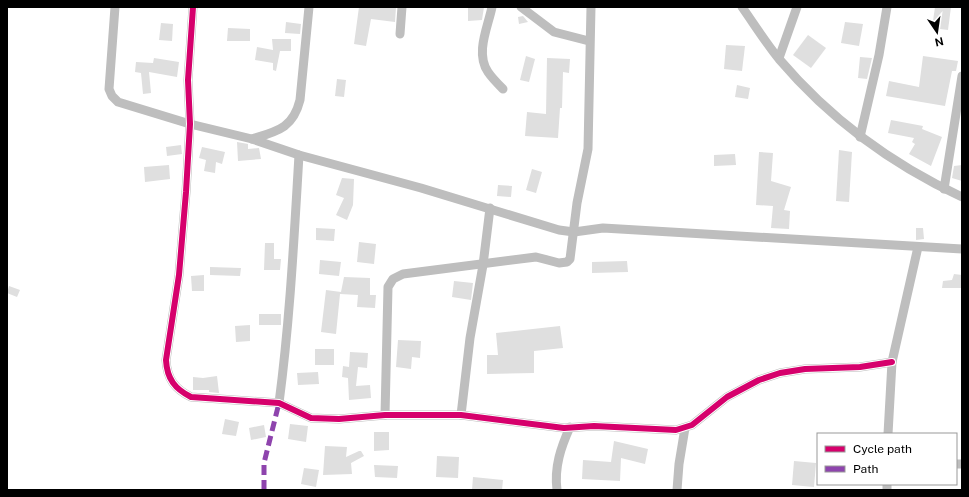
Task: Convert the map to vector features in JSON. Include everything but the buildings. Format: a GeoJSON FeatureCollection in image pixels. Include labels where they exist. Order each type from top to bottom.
{"type":"FeatureCollection","features":[{"type":"Feature","properties":{"kind":"street"},"geometry":{"type":"LineString","coordinates":[[115,7],[109,89],[112,96],[118,102],[190,124],[252,140],[299,155],[490,208],[559,230],[574,232],[604,228],[962,249]]}},
{"type":"Feature","properties":{"kind":"street"},"geometry":{"type":"LineString","coordinates":[[193,7],[188,80],[190,124],[179,275],[166,360],[168,374],[176,388],[191,397],[279,402],[311,418],[339,419],[386,415],[461,415],[570,427],[594,426],[668,430],[685,428],[692,425],[727,397],[758,380],[780,373],[860,367],[892,362]]}},
{"type":"Feature","properties":{"kind":"street"},"geometry":{"type":"LineString","coordinates":[[252,140],[276,132],[289,124],[296,113],[301,85],[309,7]]}},
{"type":"Feature","properties":{"kind":"street"},"geometry":{"type":"LineString","coordinates":[[400,34],[402,7]]}},
{"type":"Feature","properties":{"kind":"street"},"geometry":{"type":"LineString","coordinates":[[492,7],[482,52],[483,60],[487,71],[503,89]]}},
{"type":"Feature","properties":{"kind":"street"},"geometry":{"type":"LineString","coordinates":[[521,7],[554,32],[589,41]]}},
{"type":"Feature","properties":{"kind":"street"},"geometry":{"type":"LineString","coordinates":[[386,415],[388,287],[393,279],[402,274],[483,265],[536,257],[559,263],[567,262],[570,259],[577,203],[588,149],[590,86],[589,41],[591,7]]}},
{"type":"Feature","properties":{"kind":"street"},"geometry":{"type":"LineString","coordinates":[[742,7],[778,58],[825,108],[860,137],[897,164],[962,197]]}},
{"type":"Feature","properties":{"kind":"street"},"geometry":{"type":"LineString","coordinates":[[778,58],[797,7]]}},
{"type":"Feature","properties":{"kind":"street"},"geometry":{"type":"LineString","coordinates":[[860,137],[879,55],[887,7]]}},
{"type":"Feature","properties":{"kind":"street"},"geometry":{"type":"LineString","coordinates":[[944,189],[962,76]]}},
{"type":"Feature","properties":{"kind":"street"},"geometry":{"type":"LineString","coordinates":[[279,402],[287,343],[299,155]]}},
{"type":"Feature","properties":{"kind":"street"},"geometry":{"type":"LineString","coordinates":[[461,415],[470,338],[483,265],[490,208]]}},
{"type":"Feature","properties":{"kind":"street"},"geometry":{"type":"LineString","coordinates":[[888,433],[892,362],[918,247]]}},
{"type":"Feature","properties":{"kind":"street"},"geometry":{"type":"LineString","coordinates":[[557,490],[556,469],[559,455],[570,427]]}},
{"type":"Feature","properties":{"kind":"street"},"geometry":{"type":"LineString","coordinates":[[677,490],[679,464],[685,428]]}},
{"type":"Feature","properties":{"kind":"marked path"},"geometry":{"type":"LineString","coordinates":[[264,490],[264,463],[279,403]]}},
{"type":"Feature","properties":{"kind":"cycle path"},"geometry":{"type":"LineString","coordinates":[[193,7],[188,80],[190,124],[186,192],[179,275],[166,360],[170,378],[176,387],[185,394],[191,397],[279,403],[311,418],[339,419],[385,415],[461,415],[564,428],[594,426],[676,430],[692,425],[727,397],[759,380],[780,373],[805,369],[860,367],[892,362]]}}]}
